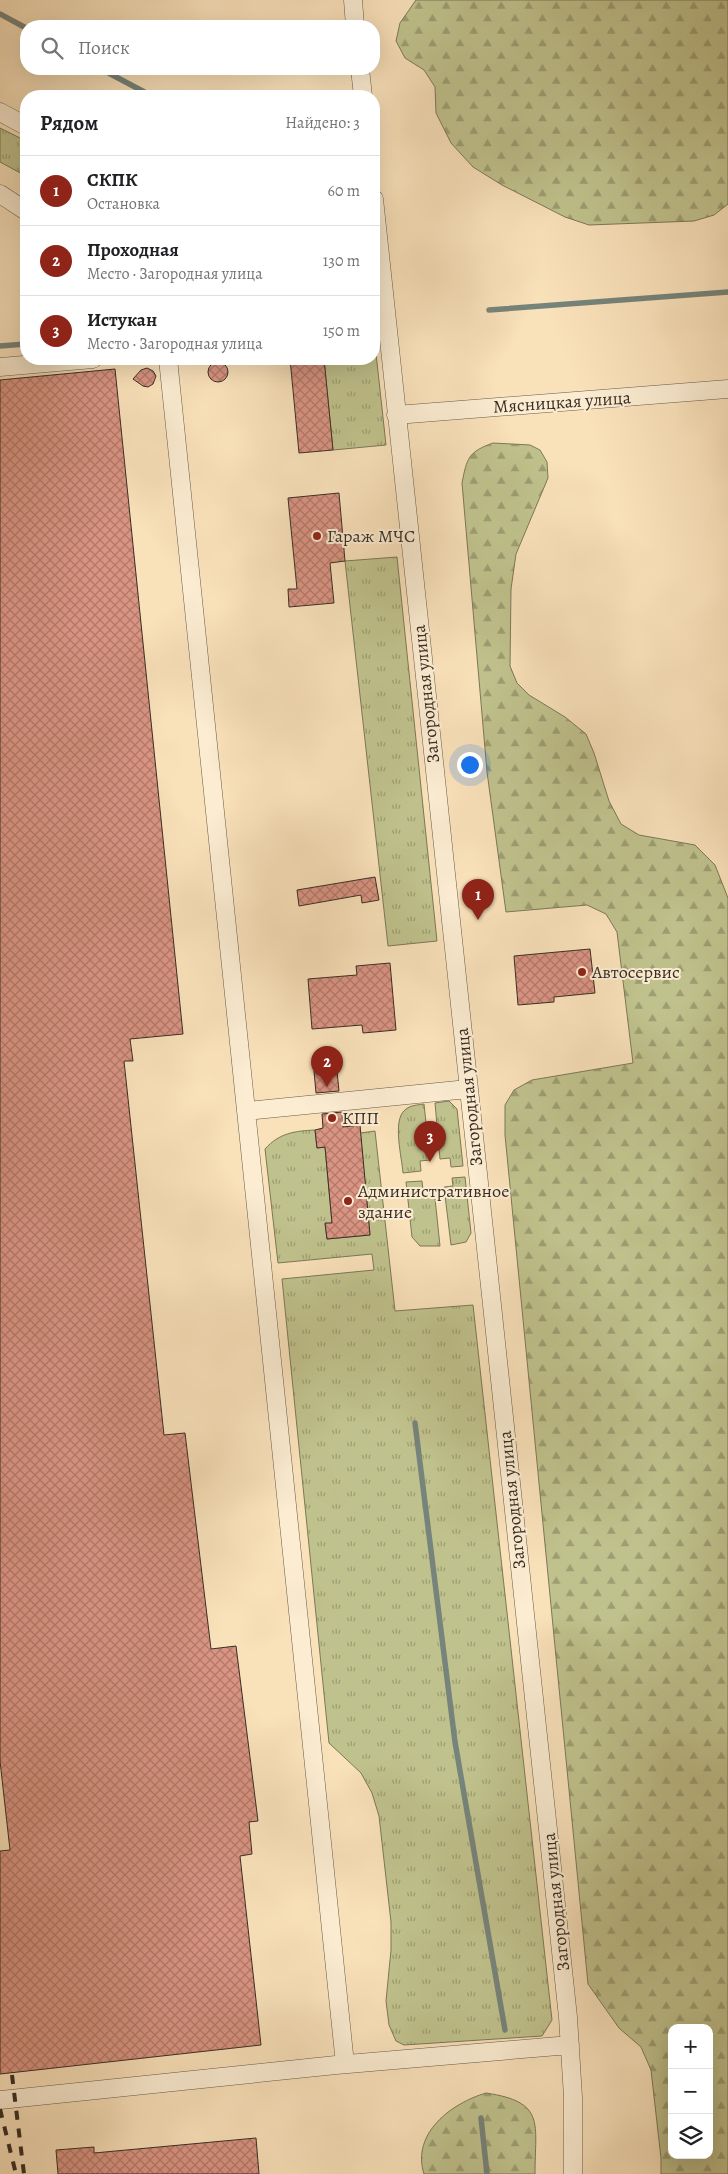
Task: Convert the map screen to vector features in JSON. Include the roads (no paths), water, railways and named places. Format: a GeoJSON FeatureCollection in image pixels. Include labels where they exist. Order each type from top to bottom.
{"type":"FeatureCollection","features":[{"type":"Feature","properties":{"kind":"street"},"geometry":{"type":"LineString","coordinates":[[353,0],[355,20]]}},
{"type":"Feature","properties":{"kind":"street"},"geometry":{"type":"LineString","coordinates":[[361,75],[362,90]]}},
{"type":"Feature","properties":{"kind":"street"},"geometry":{"type":"LineString","coordinates":[[0,112],[20,123]]}},
{"type":"Feature","properties":{"kind":"street"},"geometry":{"type":"LineString","coordinates":[[0,194],[20,207]]}},
{"type":"Feature","properties":{"kind":"street","name":"Загородная улица"},"geometry":{"type":"LineString","coordinates":[[380,306],[396,415],[570,2046],[573,2174]]}},
{"type":"Feature","properties":{"kind":"street"},"geometry":{"type":"LineString","coordinates":[[0,368],[31,365]]}},
{"type":"Feature","properties":{"kind":"street"},"geometry":{"type":"LineString","coordinates":[[169,365],[345,2064]]}},
{"type":"Feature","properties":{"kind":"street","name":"Мясницкая улица"},"geometry":{"type":"LineString","coordinates":[[396,415],[728,389]]}},
{"type":"Feature","properties":{"kind":"street"},"geometry":{"type":"LineString","coordinates":[[246,1111],[468,1089]]}},
{"type":"Feature","properties":{"kind":"street"},"geometry":{"type":"LineString","coordinates":[[0,2100],[345,2064],[570,2046]]}},
{"type":"Feature","properties":{"kind":"waterway"},"geometry":{"type":"LineString","coordinates":[[0,14],[20,25]]}},
{"type":"Feature","properties":{"kind":"waterway"},"geometry":{"type":"LineString","coordinates":[[112,75],[141,90]]}},
{"type":"Feature","properties":{"kind":"waterway"},"geometry":{"type":"LineString","coordinates":[[489,310],[728,292]]}},
{"type":"Feature","properties":{"kind":"waterway"},"geometry":{"type":"LineString","coordinates":[[0,346],[20,344]]}},
{"type":"Feature","properties":{"kind":"waterway"},"geometry":{"type":"LineString","coordinates":[[415,1423],[455,1742],[505,2030]]}},
{"type":"Feature","properties":{"kind":"waterway"},"geometry":{"type":"LineString","coordinates":[[481,2118],[487,2174]]}},
{"type":"Feature","properties":{"kind":"railway"},"geometry":{"type":"LineString","coordinates":[[12,2075],[24,2174]]}},
{"type":"Feature","properties":{"kind":"railway"},"geometry":{"type":"LineString","coordinates":[[0,2109],[16,2174]]}},
{"type":"Feature","properties":{"kind":"place","name":"Гараж МЧС"},"geometry":{"type":"Point","coordinates":[317,536]}},
{"type":"Feature","properties":{"kind":"place","name":"СКПК"},"geometry":{"type":"Point","coordinates":[478,920]}},
{"type":"Feature","properties":{"kind":"place","name":"Автосервис"},"geometry":{"type":"Point","coordinates":[582,972]}},
{"type":"Feature","properties":{"kind":"place","name":"Проходная"},"geometry":{"type":"Point","coordinates":[327,1087]}},
{"type":"Feature","properties":{"kind":"place","name":"КПП"},"geometry":{"type":"Point","coordinates":[332,1118]}},
{"type":"Feature","properties":{"kind":"place","name":"Истукан"},"geometry":{"type":"Point","coordinates":[430,1162]}},
{"type":"Feature","properties":{"kind":"place","name":"Административное здание"},"geometry":{"type":"Point","coordinates":[348,1201]}}]}
